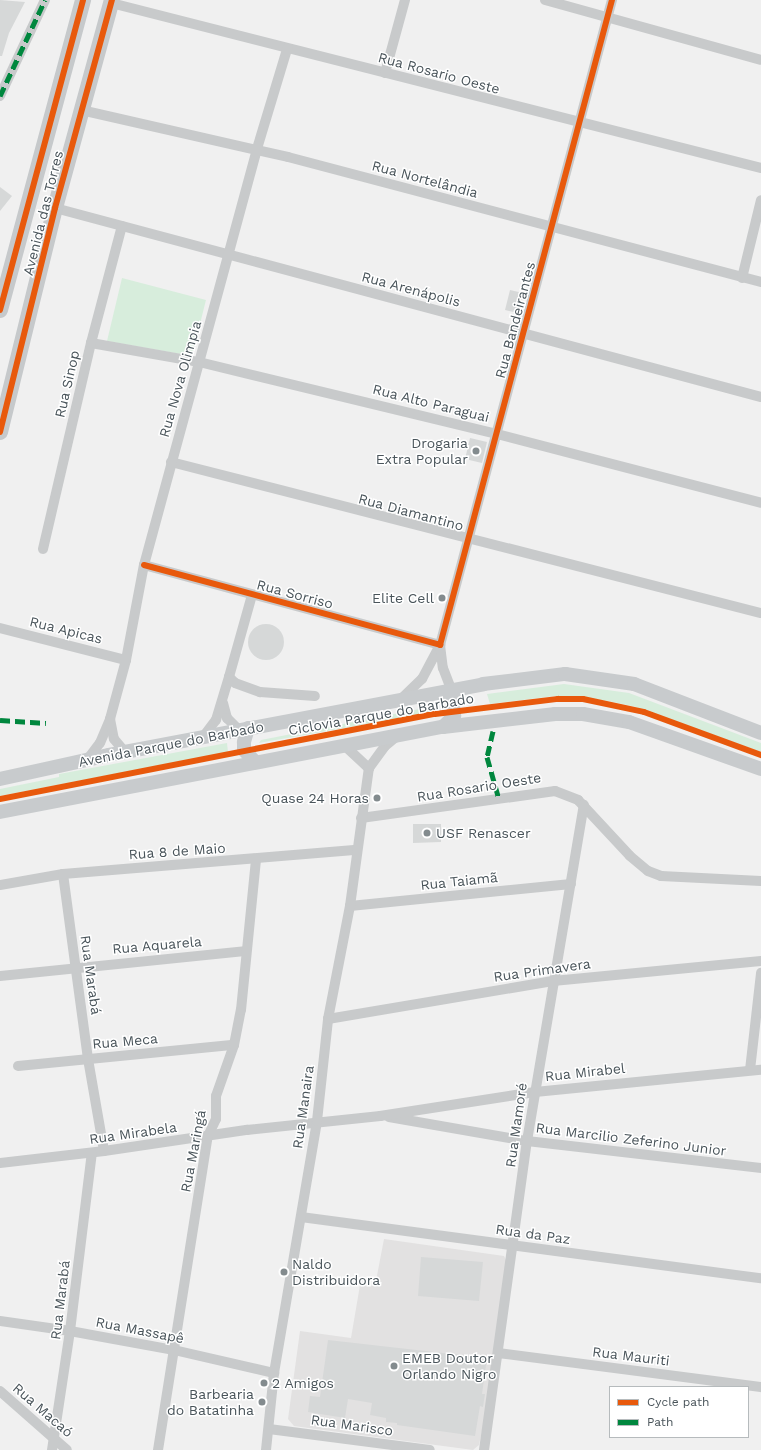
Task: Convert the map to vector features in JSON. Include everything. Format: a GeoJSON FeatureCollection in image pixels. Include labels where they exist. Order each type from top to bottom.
{"type":"FeatureCollection","features":[{"type":"Feature","properties":{"kind":"main road","name":"Avenida das Torres"},"geometry":{"type":"LineString","coordinates":[[0,310],[83,0]]}},
{"type":"Feature","properties":{"kind":"main road","name":"Avenida das Torres"},"geometry":{"type":"LineString","coordinates":[[0,432],[64,172],[111,2]]}},
{"type":"Feature","properties":{"kind":"main road"},"geometry":{"type":"LineString","coordinates":[[43,149],[60,153],[64,172]]}},
{"type":"Feature","properties":{"kind":"main road","name":"Avenida Parque do Barbado"},"geometry":{"type":"LineString","coordinates":[[0,778],[243,729],[529,677],[565,674],[609,679],[634,684],[761,733]]}},
{"type":"Feature","properties":{"kind":"main road"},"geometry":{"type":"LineString","coordinates":[[443,727],[454,716],[452,691]]}},
{"type":"Feature","properties":{"kind":"main road"},"geometry":{"type":"LineString","coordinates":[[0,812],[443,727],[514,717],[583,714],[629,722],[761,769]]}},
{"type":"Feature","properties":{"kind":"main road"},"geometry":{"type":"LineString","coordinates":[[243,729],[244,750],[255,762]]}},
{"type":"Feature","properties":{"kind":"street"},"geometry":{"type":"LineString","coordinates":[[0,96],[45,0]]}},
{"type":"Feature","properties":{"kind":"street"},"geometry":{"type":"LineString","coordinates":[[386,73],[405,0]]}},
{"type":"Feature","properties":{"kind":"street"},"geometry":{"type":"LineString","coordinates":[[545,0],[761,60]]}},
{"type":"Feature","properties":{"kind":"street","name":"Rua Bandeirantes"},"geometry":{"type":"LineString","coordinates":[[397,702],[422,679],[440,645],[612,0]]}},
{"type":"Feature","properties":{"kind":"street","name":"Rua Rosario Oeste"},"geometry":{"type":"LineString","coordinates":[[111,2],[579,124],[761,168]]}},
{"type":"Feature","properties":{"kind":"street","name":"Rua Nova Olimpia"},"geometry":{"type":"LineString","coordinates":[[87,760],[100,743],[110,719],[126,660],[144,565],[171,462],[256,152],[287,49]]}},
{"type":"Feature","properties":{"kind":"street","name":"Rua Nortelândia"},"geometry":{"type":"LineString","coordinates":[[81,110],[256,152],[288,157],[761,282]]}},
{"type":"Feature","properties":{"kind":"street"},"geometry":{"type":"LineString","coordinates":[[742,278],[761,200]]}},
{"type":"Feature","properties":{"kind":"street","name":"Rua Arenápolis"},"geometry":{"type":"LineString","coordinates":[[55,208],[761,397]]}},
{"type":"Feature","properties":{"kind":"street","name":"Rua Sinop"},"geometry":{"type":"LineString","coordinates":[[43,549],[91,343],[122,226]]}},
{"type":"Feature","properties":{"kind":"street","name":"Rua Alto Paraguai"},"geometry":{"type":"LineString","coordinates":[[91,343],[199,362],[497,434],[761,503]]}},
{"type":"Feature","properties":{"kind":"street","name":"Rua Diamantino"},"geometry":{"type":"LineString","coordinates":[[171,462],[468,540],[761,613]]}},
{"type":"Feature","properties":{"kind":"street","name":"Rua Sorriso"},"geometry":{"type":"LineString","coordinates":[[144,565],[440,645]]}},
{"type":"Feature","properties":{"kind":"street"},"geometry":{"type":"LineString","coordinates":[[202,737],[215,723],[223,702],[252,595]]}},
{"type":"Feature","properties":{"kind":"street","name":"Rua Apicas"},"geometry":{"type":"LineString","coordinates":[[0,628],[126,660]]}},
{"type":"Feature","properties":{"kind":"street","name":"Rua Bandeirantes"},"geometry":{"type":"LineString","coordinates":[[440,645],[443,668],[452,691]]}},
{"type":"Feature","properties":{"kind":"street"},"geometry":{"type":"LineString","coordinates":[[229,677],[235,683],[260,692],[315,696]]}},
{"type":"Feature","properties":{"kind":"street"},"geometry":{"type":"LineString","coordinates":[[223,702],[227,718],[243,729]]}},
{"type":"Feature","properties":{"kind":"street","name":"Rua Nova Olimpia"},"geometry":{"type":"LineString","coordinates":[[110,719],[114,739],[125,752]]}},
{"type":"Feature","properties":{"kind":"street","name":"Rua Manaira"},"geometry":{"type":"LineString","coordinates":[[266,1450],[274,1373],[317,1121],[328,1019],[350,906],[369,768],[384,746],[396,737]]}},
{"type":"Feature","properties":{"kind":"street"},"geometry":{"type":"LineString","coordinates":[[345,746],[369,768]]}},
{"type":"Feature","properties":{"kind":"street","name":"Rua Rosario Oeste"},"geometry":{"type":"LineString","coordinates":[[361,818],[548,791],[564,792],[584,805],[630,856],[648,871],[661,876],[761,881]]}},
{"type":"Feature","properties":{"kind":"street","name":"Rua Mamoré"},"geometry":{"type":"LineString","coordinates":[[484,1450],[514,1245],[527,1141],[584,805]]}},
{"type":"Feature","properties":{"kind":"street","name":"Rua 8 de Maio"},"geometry":{"type":"LineString","coordinates":[[0,885],[63,874],[357,850]]}},
{"type":"Feature","properties":{"kind":"street","name":"Rua Maringá"},"geometry":{"type":"LineString","coordinates":[[158,1450],[208,1136],[216,1119],[216,1096],[234,1045],[241,1010],[245,951],[256,859]]}},
{"type":"Feature","properties":{"kind":"street","name":"Rua Marabá"},"geometry":{"type":"LineString","coordinates":[[63,874],[88,1059],[104,1151]]}},
{"type":"Feature","properties":{"kind":"street","name":"Rua Taiamã"},"geometry":{"type":"LineString","coordinates":[[350,906],[571,884]]}},
{"type":"Feature","properties":{"kind":"street","name":"Rua Aquarela"},"geometry":{"type":"LineString","coordinates":[[0,976],[75,967],[245,951]]}},
{"type":"Feature","properties":{"kind":"street","name":"Rua Primavera"},"geometry":{"type":"LineString","coordinates":[[328,1019],[553,981],[761,961]]}},
{"type":"Feature","properties":{"kind":"street"},"geometry":{"type":"LineString","coordinates":[[750,1070],[761,973]]}},
{"type":"Feature","properties":{"kind":"street","name":"Rua Meca"},"geometry":{"type":"LineString","coordinates":[[18,1066],[234,1045]]}},
{"type":"Feature","properties":{"kind":"street","name":"Rua Mirabel"},"geometry":{"type":"LineString","coordinates":[[317,1121],[380,1116],[535,1092],[761,1070]]}},
{"type":"Feature","properties":{"kind":"street","name":"Rua Marcilio Zeferino Junior"},"geometry":{"type":"LineString","coordinates":[[380,1116],[527,1141],[761,1168]]}},
{"type":"Feature","properties":{"kind":"street","name":"Rua Mirabela"},"geometry":{"type":"LineString","coordinates":[[0,1163],[92,1153],[317,1121]]}},
{"type":"Feature","properties":{"kind":"street","name":"Rua Marabá"},"geometry":{"type":"LineString","coordinates":[[52,1450],[70,1331],[92,1153]]}},
{"type":"Feature","properties":{"kind":"street","name":"Rua da Paz"},"geometry":{"type":"LineString","coordinates":[[301,1217],[761,1278]]}},
{"type":"Feature","properties":{"kind":"street","name":"Rua Massapê"},"geometry":{"type":"LineString","coordinates":[[0,1322],[70,1331],[174,1350],[274,1373]]}},
{"type":"Feature","properties":{"kind":"street","name":"Rua Mauriti"},"geometry":{"type":"LineString","coordinates":[[498,1353],[761,1387]]}},
{"type":"Feature","properties":{"kind":"street","name":"Rua Macaó"},"geometry":{"type":"LineString","coordinates":[[0,1391],[67,1450]]}},
{"type":"Feature","properties":{"kind":"street","name":"Rua Marisco"},"geometry":{"type":"LineString","coordinates":[[269,1429],[430,1450]]}},
{"type":"Feature","properties":{"kind":"shaded area","name":"EMEB Doutor Orlando Nigro"},"geometry":{"type":"Polygon","coordinates":[[[384,1239],[504,1256],[509,1266],[487,1408],[479,1445],[473,1450],[294,1426],[288,1419],[300,1331],[351,1338],[360,1285],[375,1286],[384,1239]]]}},
{"type":"Feature","properties":{"kind":"green space"},"geometry":{"type":"Polygon","coordinates":[[[122,278],[206,300],[192,356],[107,341],[122,278]]]}},
{"type":"Feature","properties":{"kind":"green space"},"geometry":{"type":"Polygon","coordinates":[[[564,684],[629,693],[761,743],[761,752],[636,707],[608,701],[555,696],[490,704],[487,694],[564,684]]]}},
{"type":"Feature","properties":{"kind":"green space"},"geometry":{"type":"Polygon","coordinates":[[[430,707],[434,709],[434,712],[259,743],[261,740],[430,707]]]}},
{"type":"Feature","properties":{"kind":"green space"},"geometry":{"type":"Polygon","coordinates":[[[227,743],[228,752],[0,796],[0,789],[59,777],[59,774],[227,743]]]}},
{"type":"Feature","properties":{"kind":"building"},"geometry":{"type":"Polygon","coordinates":[[[0,0],[25,2],[9,33],[2,56],[0,56],[0,0]]]}},
{"type":"Feature","properties":{"kind":"building"},"geometry":{"type":"Polygon","coordinates":[[[0,187],[12,196],[0,211],[0,187]]]}},
{"type":"Feature","properties":{"kind":"building"},"geometry":{"type":"Polygon","coordinates":[[[510,290],[523,293],[518,313],[505,310],[510,290]]]}},
{"type":"Feature","properties":{"kind":"building","name":"Drogaria Extra Popular"},"geometry":{"type":"Polygon","coordinates":[[[470,438],[487,442],[482,463],[465,459],[470,438]]]}},
{"type":"Feature","properties":{"kind":"building"},"geometry":{"type":"Polygon","coordinates":[[[270,624],[279,629],[283,635],[283,649],[279,655],[270,660],[262,660],[253,655],[249,649],[248,638],[253,629],[259,625],[270,624]]]}},
{"type":"Feature","properties":{"kind":"building","name":"USF Renascer"},"geometry":{"type":"Polygon","coordinates":[[[413,824],[441,824],[441,842],[413,843],[413,824]]]}},
{"type":"Feature","properties":{"kind":"building"},"geometry":{"type":"Polygon","coordinates":[[[421,1257],[483,1262],[479,1301],[418,1296],[421,1257]]]}},
{"type":"Feature","properties":{"kind":"building"},"geometry":{"type":"Polygon","coordinates":[[[328,1340],[487,1358],[482,1394],[485,1394],[483,1407],[480,1406],[475,1436],[397,1425],[397,1423],[386,1422],[386,1418],[370,1415],[372,1403],[348,1399],[345,1418],[308,1412],[310,1396],[320,1397],[328,1340]]]}},
{"type":"Feature","properties":{"kind":"marked path"},"geometry":{"type":"LineString","coordinates":[[0,96],[45,0]]}},
{"type":"Feature","properties":{"kind":"marked path"},"geometry":{"type":"LineString","coordinates":[[0,720],[46,723]]}},
{"type":"Feature","properties":{"kind":"marked path"},"geometry":{"type":"LineString","coordinates":[[493,731],[487,757],[499,799]]}},
{"type":"Feature","properties":{"kind":"cycle path"},"geometry":{"type":"LineString","coordinates":[[0,310],[83,0]]}},
{"type":"Feature","properties":{"kind":"cycle path"},"geometry":{"type":"LineString","coordinates":[[0,432],[55,208],[112,0]]}},
{"type":"Feature","properties":{"kind":"cycle path"},"geometry":{"type":"LineString","coordinates":[[144,565],[440,645],[612,0]]}},
{"type":"Feature","properties":{"kind":"cycle path","name":"Ciclovia Parque do Barbado"},"geometry":{"type":"LineString","coordinates":[[0,799],[435,714],[558,699],[583,699],[644,712],[761,755]]}},
{"type":"Feature","properties":{"kind":"place","name":"Drogaria Extra Popular"},"geometry":{"type":"Point","coordinates":[476,451]}},
{"type":"Feature","properties":{"kind":"place","name":"Elite Cell"},"geometry":{"type":"Point","coordinates":[442,598]}},
{"type":"Feature","properties":{"kind":"place","name":"Quase 24 Horas"},"geometry":{"type":"Point","coordinates":[377,798]}},
{"type":"Feature","properties":{"kind":"place","name":"USF Renascer"},"geometry":{"type":"Point","coordinates":[427,833]}},
{"type":"Feature","properties":{"kind":"place","name":"Naldo Distribuidora"},"geometry":{"type":"Point","coordinates":[284,1272]}},
{"type":"Feature","properties":{"kind":"place","name":"EMEB Doutor Orlando Nigro"},"geometry":{"type":"Point","coordinates":[394,1366]}},
{"type":"Feature","properties":{"kind":"place","name":"2 Amigos"},"geometry":{"type":"Point","coordinates":[264,1383]}},
{"type":"Feature","properties":{"kind":"place","name":"Barbearia do Batatinha"},"geometry":{"type":"Point","coordinates":[262,1402]}}]}
